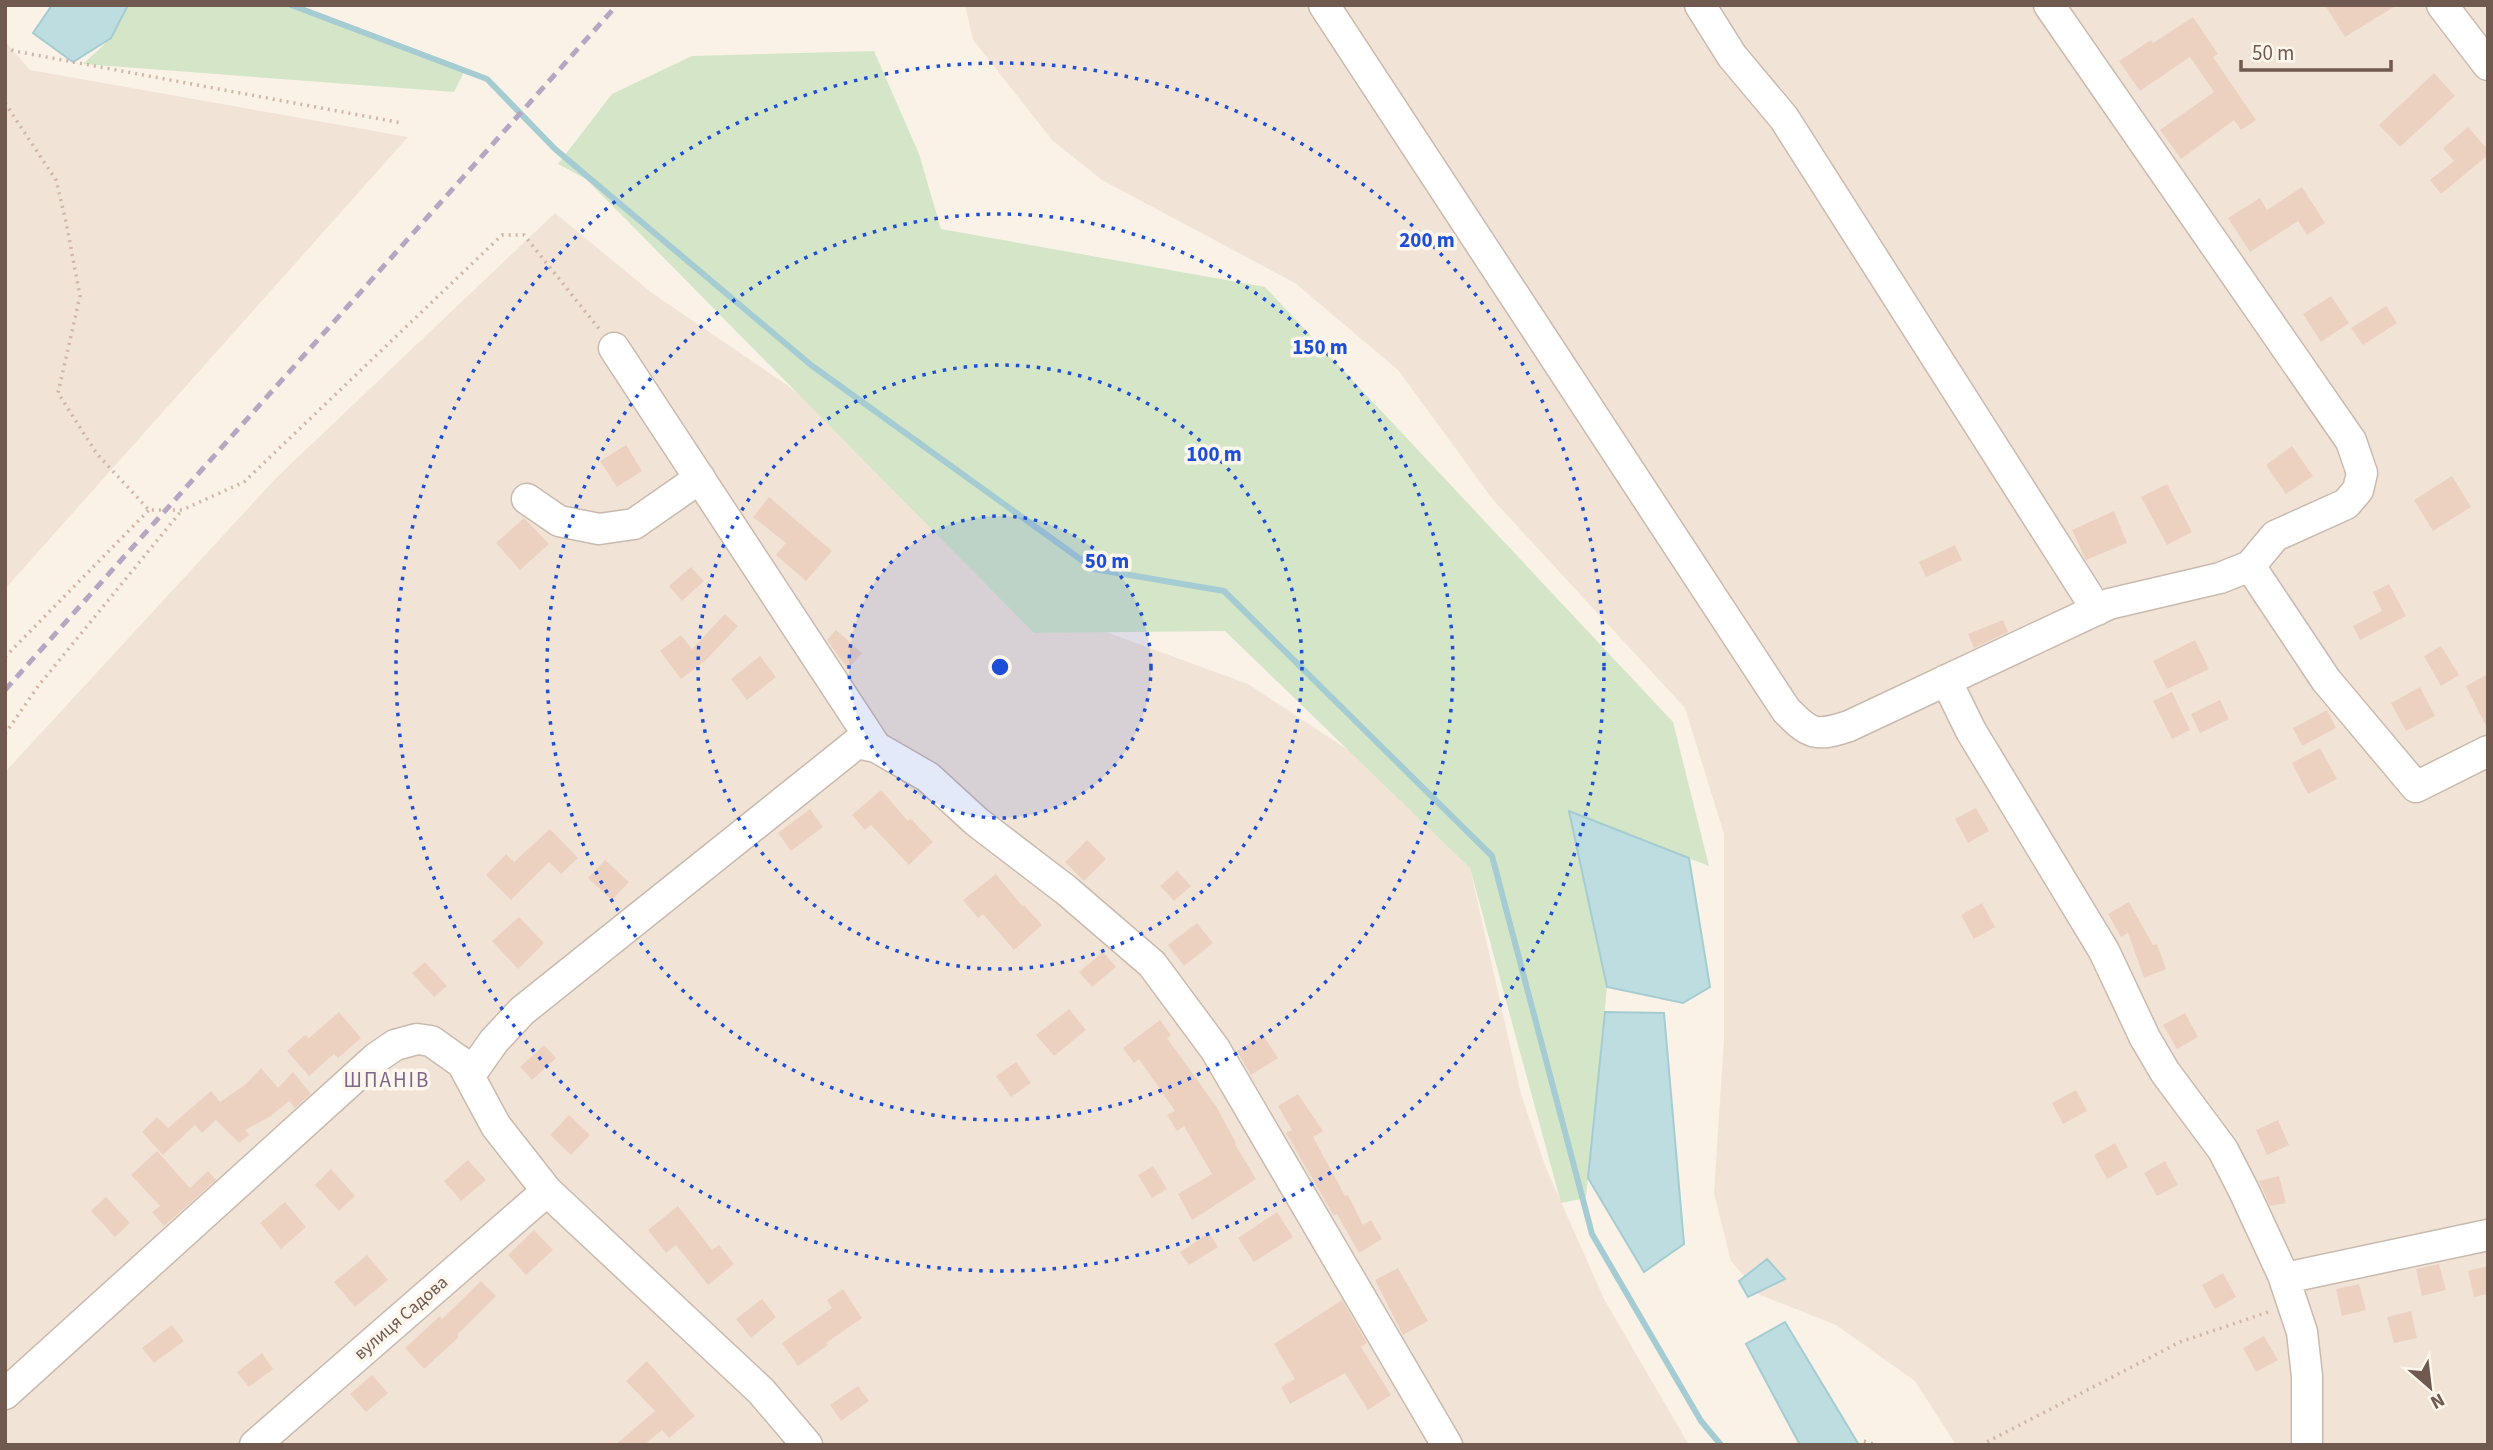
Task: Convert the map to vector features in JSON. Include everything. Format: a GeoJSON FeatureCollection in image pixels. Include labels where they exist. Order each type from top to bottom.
{"type":"FeatureCollection","features":[{"type":"Feature","properties":{"kind":"street"},"geometry":{"type":"LineString","coordinates":[[1324,5],[1786,710],[1798,723],[1813,733],[1830,732],[1849,726],[2109,604],[2220,578],[2250,566],[2275,536],[2346,504],[2358,490],[2362,473],[2351,441],[2049,5]]}},
{"type":"Feature","properties":{"kind":"street"},"geometry":{"type":"LineString","coordinates":[[1700,5],[1732,56],[1784,118],[2097,610]]}},
{"type":"Feature","properties":{"kind":"street"},"geometry":{"type":"LineString","coordinates":[[2442,5],[2488,65]]}},
{"type":"Feature","properties":{"kind":"street"},"geometry":{"type":"LineString","coordinates":[[614,348],[876,747]]}},
{"type":"Feature","properties":{"kind":"street"},"geometry":{"type":"LineString","coordinates":[[527,499],[559,521],[599,529],[634,524],[700,478]]}},
{"type":"Feature","properties":{"kind":"street"},"geometry":{"type":"LineString","coordinates":[[2250,566],[2326,680],[2416,787],[2488,751]]}},
{"type":"Feature","properties":{"kind":"street"},"geometry":{"type":"LineString","coordinates":[[1946,680],[1971,731],[2104,951],[2145,1038],[2165,1072],[2222,1150],[2289,1291],[2302,1332],[2307,1376],[2307,1445]]}},
{"type":"Feature","properties":{"kind":"street"},"geometry":{"type":"LineString","coordinates":[[470,1075],[494,1041],[533,1002],[857,743],[876,747],[928,777],[977,821],[1066,890],[1152,964],[1215,1049],[1447,1445]]}},
{"type":"Feature","properties":{"kind":"street"},"geometry":{"type":"LineString","coordinates":[[5,1394],[376,1058],[404,1041],[417,1039],[431,1041],[462,1063],[496,1126],[547,1191],[761,1391],[807,1445]]}},
{"type":"Feature","properties":{"kind":"street","name":"вулиця Садова"},"geometry":{"type":"LineString","coordinates":[[255,1445],[547,1191]]}},
{"type":"Feature","properties":{"kind":"street"},"geometry":{"type":"LineString","coordinates":[[2289,1291],[2488,1235]]}},
{"type":"Feature","properties":{"kind":"path"},"geometry":{"type":"LineString","coordinates":[[5,47],[14,51],[402,123]]}},
{"type":"Feature","properties":{"kind":"path"},"geometry":{"type":"LineString","coordinates":[[5,103],[55,180],[78,284],[80,296],[58,393],[97,454],[149,510]]}},
{"type":"Feature","properties":{"kind":"path"},"geometry":{"type":"LineString","coordinates":[[5,657],[149,510],[183,510],[244,482],[502,235],[524,235],[614,348]]}},
{"type":"Feature","properties":{"kind":"path"},"geometry":{"type":"LineString","coordinates":[[5,734],[38,685],[183,510]]}},
{"type":"Feature","properties":{"kind":"path"},"geometry":{"type":"LineString","coordinates":[[1981,1445],[2180,1342],[2289,1291]]}},
{"type":"Feature","properties":{"kind":"path"},"geometry":{"type":"LineString","coordinates":[[1864,1441],[1877,1445]]}},
{"type":"Feature","properties":{"kind":"shaded area"},"geometry":{"type":"Polygon","coordinates":[[[965,5],[2488,5],[2488,1445],[1956,1445],[1915,1381],[1836,1325],[1760,1295],[1731,1261],[1714,1193],[1724,1039],[1724,834],[1685,708],[1494,501],[1398,370],[1295,283],[1102,180],[1053,141],[973,40],[965,5]]]}},
{"type":"Feature","properties":{"kind":"shaded area"},"geometry":{"type":"Polygon","coordinates":[[[5,41],[30,70],[408,137],[5,589],[5,41]]]}},
{"type":"Feature","properties":{"kind":"shaded area"},"geometry":{"type":"Polygon","coordinates":[[[555,213],[652,293],[787,385],[1106,632],[1248,684],[1377,769],[1470,868],[1521,1094],[1546,1168],[1604,1299],[1689,1445],[5,1445],[5,772],[277,477],[555,213]]]}},
{"type":"Feature","properties":{"kind":"green space"},"geometry":{"type":"Polygon","coordinates":[[[128,5],[289,5],[465,70],[454,92],[83,64],[111,38],[128,5]]]}},
{"type":"Feature","properties":{"kind":"green space"},"geometry":{"type":"Polygon","coordinates":[[[874,51],[919,154],[941,229],[1265,287],[1673,722],[1709,866],[1569,812],[1607,987],[1586,1198],[1561,1203],[1470,868],[1225,631],[1034,633],[586,179],[558,164],[612,94],[692,56],[874,51]]]}},
{"type":"Feature","properties":{"kind":"water"},"geometry":{"type":"Polygon","coordinates":[[[52,5],[128,5],[111,38],[73,62],[33,33],[52,5]]]}},
{"type":"Feature","properties":{"kind":"water"},"geometry":{"type":"Polygon","coordinates":[[[1569,811],[1689,858],[1710,987],[1683,1003],[1607,987],[1569,811]]]}},
{"type":"Feature","properties":{"kind":"water"},"geometry":{"type":"Polygon","coordinates":[[[1605,1012],[1664,1013],[1684,1244],[1644,1272],[1588,1178],[1605,1012]]]}},
{"type":"Feature","properties":{"kind":"water"},"geometry":{"type":"Polygon","coordinates":[[[1767,1259],[1785,1279],[1748,1297],[1739,1281],[1767,1259]]]}},
{"type":"Feature","properties":{"kind":"water"},"geometry":{"type":"Polygon","coordinates":[[[1785,1322],[1859,1445],[1800,1445],[1746,1344],[1785,1322]]]}},
{"type":"Feature","properties":{"kind":"building"},"geometry":{"type":"Polygon","coordinates":[[[2325,5],[2397,5],[2345,37],[2325,5]]]}},
{"type":"Feature","properties":{"kind":"building"},"geometry":{"type":"Polygon","coordinates":[[[2193,17],[2218,54],[2213,57],[2256,120],[2241,130],[2234,120],[2181,159],[2160,130],[2214,92],[2190,57],[2140,91],[2119,61],[2193,17]]]}},
{"type":"Feature","properties":{"kind":"building"},"geometry":{"type":"Polygon","coordinates":[[[2434,73],[2455,96],[2400,147],[2379,125],[2434,73]]]}},
{"type":"Feature","properties":{"kind":"building"},"geometry":{"type":"Polygon","coordinates":[[[2468,127],[2488,150],[2488,155],[2441,194],[2430,180],[2454,161],[2443,148],[2468,127]]]}},
{"type":"Feature","properties":{"kind":"building"},"geometry":{"type":"Polygon","coordinates":[[[2302,187],[2325,223],[2307,235],[2298,221],[2250,252],[2228,218],[2260,198],[2267,210],[2302,187]]]}},
{"type":"Feature","properties":{"kind":"building"},"geometry":{"type":"Polygon","coordinates":[[[2331,296],[2349,323],[2321,342],[2303,314],[2331,296]]]}},
{"type":"Feature","properties":{"kind":"building"},"geometry":{"type":"Polygon","coordinates":[[[2386,306],[2397,323],[2363,345],[2351,328],[2386,306]]]}},
{"type":"Feature","properties":{"kind":"building"},"geometry":{"type":"Polygon","coordinates":[[[626,445],[642,471],[617,487],[600,461],[626,445]]]}},
{"type":"Feature","properties":{"kind":"building"},"geometry":{"type":"Polygon","coordinates":[[[2292,446],[2313,476],[2286,494],[2266,465],[2292,446]]]}},
{"type":"Feature","properties":{"kind":"building"},"geometry":{"type":"Polygon","coordinates":[[[2452,476],[2471,507],[2433,531],[2414,500],[2452,476]]]}},
{"type":"Feature","properties":{"kind":"building"},"geometry":{"type":"Polygon","coordinates":[[[2167,484],[2192,532],[2167,545],[2141,497],[2167,484]]]}},
{"type":"Feature","properties":{"kind":"building"},"geometry":{"type":"Polygon","coordinates":[[[769,497],[832,551],[806,581],[776,555],[786,543],[753,517],[769,497]]]}},
{"type":"Feature","properties":{"kind":"building"},"geometry":{"type":"Polygon","coordinates":[[[2114,511],[2127,543],[2086,560],[2072,530],[2114,511]]]}},
{"type":"Feature","properties":{"kind":"building"},"geometry":{"type":"Polygon","coordinates":[[[524,518],[549,544],[520,570],[496,543],[524,518]]]}},
{"type":"Feature","properties":{"kind":"building"},"geometry":{"type":"Polygon","coordinates":[[[1955,545],[1962,560],[1926,577],[1919,562],[1955,545]]]}},
{"type":"Feature","properties":{"kind":"building"},"geometry":{"type":"Polygon","coordinates":[[[691,567],[704,581],[682,601],[669,586],[691,567]]]}},
{"type":"Feature","properties":{"kind":"building"},"geometry":{"type":"Polygon","coordinates":[[[2389,584],[2406,616],[2360,640],[2353,626],[2382,611],[2373,592],[2389,584]]]}},
{"type":"Feature","properties":{"kind":"building"},"geometry":{"type":"Polygon","coordinates":[[[725,614],[738,626],[706,660],[681,679],[660,651],[681,635],[692,649],[725,614]]]}},
{"type":"Feature","properties":{"kind":"building"},"geometry":{"type":"Polygon","coordinates":[[[2003,620],[2008,632],[1974,648],[1968,634],[2003,620]]]}},
{"type":"Feature","properties":{"kind":"building"},"geometry":{"type":"Polygon","coordinates":[[[836,630],[862,653],[848,669],[827,640],[836,630]]]}},
{"type":"Feature","properties":{"kind":"building"},"geometry":{"type":"Polygon","coordinates":[[[2195,640],[2209,669],[2167,689],[2153,661],[2195,640]]]}},
{"type":"Feature","properties":{"kind":"building"},"geometry":{"type":"Polygon","coordinates":[[[2441,646],[2459,675],[2441,686],[2424,656],[2441,646]]]}},
{"type":"Feature","properties":{"kind":"building"},"geometry":{"type":"Polygon","coordinates":[[[760,656],[776,677],[747,700],[731,679],[760,656]]]}},
{"type":"Feature","properties":{"kind":"building"},"geometry":{"type":"Polygon","coordinates":[[[2488,674],[2488,730],[2466,686],[2488,674]]]}},
{"type":"Feature","properties":{"kind":"building"},"geometry":{"type":"Polygon","coordinates":[[[2420,687],[2435,716],[2406,731],[2391,703],[2420,687]]]}},
{"type":"Feature","properties":{"kind":"building"},"geometry":{"type":"Polygon","coordinates":[[[2172,692],[2190,730],[2172,739],[2153,701],[2172,692]]]}},
{"type":"Feature","properties":{"kind":"building"},"geometry":{"type":"Polygon","coordinates":[[[2220,700],[2229,719],[2200,733],[2191,714],[2220,700]]]}},
{"type":"Feature","properties":{"kind":"building"},"geometry":{"type":"Polygon","coordinates":[[[2327,710],[2336,728],[2302,746],[2293,728],[2327,710]]]}},
{"type":"Feature","properties":{"kind":"building"},"geometry":{"type":"Polygon","coordinates":[[[2320,748],[2337,779],[2308,794],[2292,763],[2320,748]]]}},
{"type":"Feature","properties":{"kind":"building"},"geometry":{"type":"Polygon","coordinates":[[[881,790],[908,821],[911,819],[933,842],[909,865],[871,825],[865,830],[852,815],[881,790]]]}},
{"type":"Feature","properties":{"kind":"building"},"geometry":{"type":"Polygon","coordinates":[[[1976,808],[1989,831],[1968,843],[1955,819],[1976,808]]]}},
{"type":"Feature","properties":{"kind":"building"},"geometry":{"type":"Polygon","coordinates":[[[810,809],[823,827],[791,851],[778,833],[810,809]]]}},
{"type":"Feature","properties":{"kind":"building"},"geometry":{"type":"Polygon","coordinates":[[[550,829],[578,858],[561,874],[549,862],[511,900],[486,875],[506,854],[514,862],[550,829]]]}},
{"type":"Feature","properties":{"kind":"building"},"geometry":{"type":"Polygon","coordinates":[[[1087,840],[1106,859],[1084,881],[1065,862],[1087,840]]]}},
{"type":"Feature","properties":{"kind":"building"},"geometry":{"type":"Polygon","coordinates":[[[605,860],[629,882],[612,900],[588,878],[605,860]]]}},
{"type":"Feature","properties":{"kind":"building"},"geometry":{"type":"Polygon","coordinates":[[[1177,871],[1191,886],[1174,901],[1160,886],[1177,871]]]}},
{"type":"Feature","properties":{"kind":"building"},"geometry":{"type":"Polygon","coordinates":[[[996,874],[1042,925],[1014,950],[983,914],[978,918],[963,900],[996,874]]]}},
{"type":"Feature","properties":{"kind":"building"},"geometry":{"type":"Polygon","coordinates":[[[2129,902],[2153,945],[2157,944],[2166,969],[2144,978],[2128,933],[2121,937],[2108,914],[2129,902]]]}},
{"type":"Feature","properties":{"kind":"building"},"geometry":{"type":"Polygon","coordinates":[[[1982,903],[1995,927],[1974,939],[1961,915],[1982,903]]]}},
{"type":"Feature","properties":{"kind":"building"},"geometry":{"type":"Polygon","coordinates":[[[519,917],[544,943],[518,969],[492,941],[519,917]]]}},
{"type":"Feature","properties":{"kind":"building"},"geometry":{"type":"Polygon","coordinates":[[[1197,923],[1213,943],[1184,966],[1168,945],[1197,923]]]}},
{"type":"Feature","properties":{"kind":"building"},"geometry":{"type":"Polygon","coordinates":[[[1103,952],[1116,967],[1092,987],[1079,972],[1103,952]]]}},
{"type":"Feature","properties":{"kind":"building"},"geometry":{"type":"Polygon","coordinates":[[[425,962],[447,986],[434,997],[412,973],[425,962]]]}},
{"type":"Feature","properties":{"kind":"building"},"geometry":{"type":"Polygon","coordinates":[[[1069,1009],[1086,1030],[1054,1056],[1036,1035],[1069,1009]]]}},
{"type":"Feature","properties":{"kind":"building"},"geometry":{"type":"Polygon","coordinates":[[[339,1012],[361,1038],[338,1058],[334,1054],[309,1076],[287,1051],[305,1035],[309,1038],[339,1012]]]}},
{"type":"Feature","properties":{"kind":"building"},"geometry":{"type":"Polygon","coordinates":[[[2185,1013],[2198,1037],[2177,1049],[2163,1025],[2185,1013]]]}},
{"type":"Feature","properties":{"kind":"building"},"geometry":{"type":"Polygon","coordinates":[[[1160,1020],[1171,1035],[1167,1038],[1216,1106],[1256,1179],[1192,1220],[1178,1194],[1212,1174],[1184,1126],[1177,1131],[1167,1115],[1175,1111],[1139,1059],[1134,1063],[1123,1048],[1160,1020]]]}},
{"type":"Feature","properties":{"kind":"building"},"geometry":{"type":"Polygon","coordinates":[[[1263,1035],[1278,1058],[1251,1075],[1237,1051],[1263,1035]]]}},
{"type":"Feature","properties":{"kind":"building"},"geometry":{"type":"Polygon","coordinates":[[[544,1045],[556,1058],[532,1080],[520,1067],[544,1045]]]}},
{"type":"Feature","properties":{"kind":"building"},"geometry":{"type":"Polygon","coordinates":[[[1016,1062],[1031,1083],[1011,1097],[996,1076],[1016,1062]]]}},
{"type":"Feature","properties":{"kind":"building"},"geometry":{"type":"Polygon","coordinates":[[[261,1068],[278,1088],[293,1072],[311,1094],[295,1108],[289,1101],[271,1116],[245,1130],[249,1135],[239,1143],[216,1120],[202,1133],[195,1125],[163,1155],[142,1132],[157,1117],[168,1128],[211,1091],[220,1102],[246,1084],[261,1068]]]}},
{"type":"Feature","properties":{"kind":"building"},"geometry":{"type":"Polygon","coordinates":[[[2076,1090],[2087,1111],[2063,1124],[2052,1103],[2076,1090]]]}},
{"type":"Feature","properties":{"kind":"building"},"geometry":{"type":"Polygon","coordinates":[[[1298,1094],[1323,1131],[1313,1137],[1345,1196],[1348,1195],[1363,1225],[1371,1220],[1382,1239],[1359,1253],[1337,1214],[1334,1216],[1286,1133],[1292,1130],[1278,1106],[1298,1094]]]}},
{"type":"Feature","properties":{"kind":"building"},"geometry":{"type":"Polygon","coordinates":[[[569,1115],[590,1135],[571,1155],[550,1135],[569,1115]]]}},
{"type":"Feature","properties":{"kind":"building"},"geometry":{"type":"Polygon","coordinates":[[[2278,1120],[2289,1145],[2267,1155],[2256,1130],[2278,1120]]]}},
{"type":"Feature","properties":{"kind":"building"},"geometry":{"type":"Polygon","coordinates":[[[2115,1143],[2128,1167],[2107,1179],[2094,1155],[2115,1143]]]}},
{"type":"Feature","properties":{"kind":"building"},"geometry":{"type":"Polygon","coordinates":[[[157,1151],[190,1188],[208,1171],[216,1180],[164,1226],[152,1212],[160,1206],[131,1175],[157,1151]]]}},
{"type":"Feature","properties":{"kind":"building"},"geometry":{"type":"Polygon","coordinates":[[[468,1160],[486,1180],[461,1201],[444,1181],[468,1160]]]}},
{"type":"Feature","properties":{"kind":"building"},"geometry":{"type":"Polygon","coordinates":[[[2165,1161],[2178,1185],[2157,1196],[2144,1173],[2165,1161]]]}},
{"type":"Feature","properties":{"kind":"building"},"geometry":{"type":"Polygon","coordinates":[[[1153,1166],[1167,1189],[1152,1198],[1138,1175],[1153,1166]]]}},
{"type":"Feature","properties":{"kind":"building"},"geometry":{"type":"Polygon","coordinates":[[[331,1169],[355,1196],[339,1211],[315,1185],[331,1169]]]}},
{"type":"Feature","properties":{"kind":"building"},"geometry":{"type":"Polygon","coordinates":[[[2279,1176],[2286,1203],[2270,1206],[2259,1181],[2279,1176]]]}},
{"type":"Feature","properties":{"kind":"building"},"geometry":{"type":"Polygon","coordinates":[[[106,1197],[130,1223],[115,1237],[91,1211],[106,1197]]]}},
{"type":"Feature","properties":{"kind":"building"},"geometry":{"type":"Polygon","coordinates":[[[285,1202],[306,1227],[281,1249],[260,1223],[285,1202]]]}},
{"type":"Feature","properties":{"kind":"building"},"geometry":{"type":"Polygon","coordinates":[[[678,1206],[712,1250],[719,1245],[734,1264],[708,1285],[676,1245],[666,1253],[648,1230],[678,1206]]]}},
{"type":"Feature","properties":{"kind":"building"},"geometry":{"type":"Polygon","coordinates":[[[1277,1212],[1293,1237],[1254,1262],[1238,1238],[1277,1212]]]}},
{"type":"Feature","properties":{"kind":"building"},"geometry":{"type":"Polygon","coordinates":[[[534,1230],[553,1250],[526,1275],[508,1255],[534,1230]]]}},
{"type":"Feature","properties":{"kind":"building"},"geometry":{"type":"Polygon","coordinates":[[[1209,1233],[1218,1247],[1189,1265],[1180,1252],[1209,1233]]]}},
{"type":"Feature","properties":{"kind":"building"},"geometry":{"type":"Polygon","coordinates":[[[367,1255],[388,1280],[355,1307],[334,1282],[367,1255]]]}},
{"type":"Feature","properties":{"kind":"building"},"geometry":{"type":"Polygon","coordinates":[[[2439,1264],[2446,1290],[2422,1296],[2416,1269],[2439,1264]]]}},
{"type":"Feature","properties":{"kind":"building"},"geometry":{"type":"Polygon","coordinates":[[[2488,1266],[2488,1294],[2474,1297],[2468,1271],[2488,1266]]]}},
{"type":"Feature","properties":{"kind":"building"},"geometry":{"type":"Polygon","coordinates":[[[1398,1268],[1428,1321],[1403,1335],[1375,1280],[1398,1268]]]}},
{"type":"Feature","properties":{"kind":"building"},"geometry":{"type":"Polygon","coordinates":[[[2223,1273],[2236,1297],[2215,1309],[2202,1285],[2223,1273]]]}},
{"type":"Feature","properties":{"kind":"building"},"geometry":{"type":"Polygon","coordinates":[[[481,1281],[496,1296],[457,1335],[459,1337],[424,1369],[405,1348],[440,1316],[442,1319],[481,1281]]]}},
{"type":"Feature","properties":{"kind":"building"},"geometry":{"type":"Polygon","coordinates":[[[2359,1284],[2366,1310],[2342,1316],[2336,1289],[2359,1284]]]}},
{"type":"Feature","properties":{"kind":"building"},"geometry":{"type":"Polygon","coordinates":[[[843,1289],[862,1318],[798,1366],[782,1343],[832,1308],[827,1300],[843,1289]]]}},
{"type":"Feature","properties":{"kind":"building"},"geometry":{"type":"Polygon","coordinates":[[[762,1299],[776,1317],[751,1338],[736,1319],[762,1299]]]}},
{"type":"Feature","properties":{"kind":"building"},"geometry":{"type":"Polygon","coordinates":[[[1342,1300],[1367,1343],[1361,1347],[1391,1395],[1368,1410],[1345,1373],[1290,1404],[1281,1387],[1295,1379],[1274,1344],[1342,1300]]]}},
{"type":"Feature","properties":{"kind":"building"},"geometry":{"type":"Polygon","coordinates":[[[2411,1311],[2417,1338],[2394,1343],[2387,1317],[2411,1311]]]}},
{"type":"Feature","properties":{"kind":"building"},"geometry":{"type":"Polygon","coordinates":[[[172,1325],[184,1341],[154,1363],[142,1348],[172,1325]]]}},
{"type":"Feature","properties":{"kind":"building"},"geometry":{"type":"Polygon","coordinates":[[[2264,1336],[2278,1360],[2256,1372],[2243,1348],[2264,1336]]]}},
{"type":"Feature","properties":{"kind":"building"},"geometry":{"type":"Polygon","coordinates":[[[262,1353],[273,1369],[249,1387],[237,1372],[262,1353]]]}},
{"type":"Feature","properties":{"kind":"building"},"geometry":{"type":"Polygon","coordinates":[[[647,1361],[695,1416],[669,1438],[662,1430],[644,1445],[615,1445],[655,1411],[626,1381],[647,1361]]]}},
{"type":"Feature","properties":{"kind":"building"},"geometry":{"type":"Polygon","coordinates":[[[372,1375],[388,1393],[366,1412],[350,1394],[372,1375]]]}},
{"type":"Feature","properties":{"kind":"building"},"geometry":{"type":"Polygon","coordinates":[[[858,1386],[869,1401],[841,1421],[830,1405],[858,1386]]]}},
{"type":"Feature","properties":{"kind":"waterway"},"geometry":{"type":"LineString","coordinates":[[291,5],[487,79],[555,149],[811,365],[1094,569],[1224,591],[1492,856],[1592,1234],[1701,1421],[1721,1445]]}},
{"type":"Feature","properties":{"kind":"railway"},"geometry":{"type":"LineString","coordinates":[[5,690],[617,5]]}},
{"type":"Feature","properties":{"kind":"district","name":"ШПАНІВ"},"geometry":{"type":"Point","coordinates":[387,1080]}}]}
